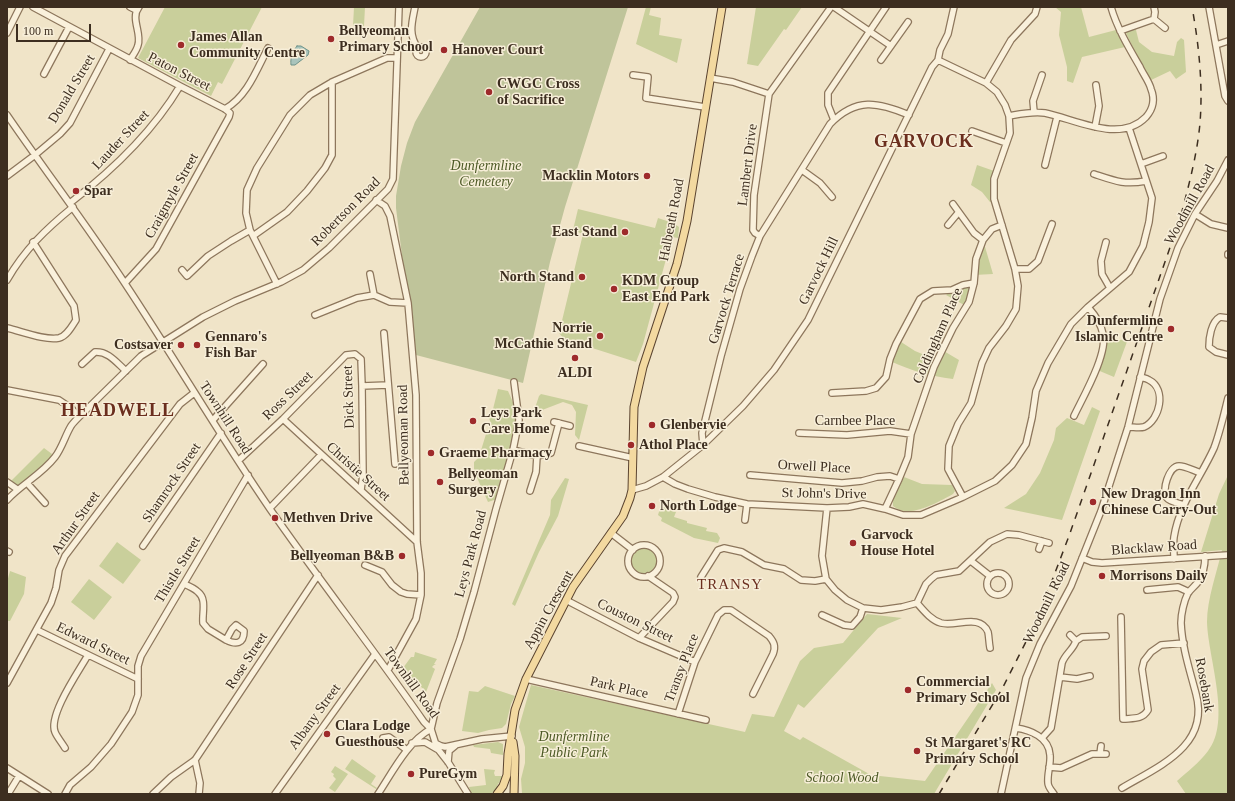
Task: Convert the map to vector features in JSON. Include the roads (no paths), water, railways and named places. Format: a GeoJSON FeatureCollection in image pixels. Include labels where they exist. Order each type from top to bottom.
{"type":"FeatureCollection","features":[{"type":"Feature","properties":{"kind":"main road","name":"Halbeath Road"},"geometry":{"type":"LineString","coordinates":[[633,458],[634,407],[638,386],[677,264],[687,221],[722,7]]}},
{"type":"Feature","properties":{"kind":"main road","name":"Appin Crescent"},"geometry":{"type":"LineString","coordinates":[[497,794],[503,786],[507,775],[508,754],[515,710],[526,679],[573,587],[623,516],[632,490],[633,458]]}},
{"type":"Feature","properties":{"kind":"main road","name":"Appin Crescent"},"geometry":{"type":"LineString","coordinates":[[512,736],[514,756],[514,794]]}},
{"type":"Feature","properties":{"kind":"street"},"geometry":{"type":"LineString","coordinates":[[7,33],[20,7]]}},
{"type":"Feature","properties":{"kind":"street","name":"Paton Street"},"geometry":{"type":"LineString","coordinates":[[33,7],[227,111]]}},
{"type":"Feature","properties":{"kind":"street"},"geometry":{"type":"LineString","coordinates":[[130,7],[137,9],[135,16],[139,44],[130,60]]}},
{"type":"Feature","properties":{"kind":"street","name":"Robertson Road"},"geometry":{"type":"LineString","coordinates":[[7,500],[17,489],[27,483],[46,467],[56,455],[71,426],[141,356],[203,317],[235,301],[277,284],[303,270],[324,253],[388,189],[393,179],[399,7]]}},
{"type":"Feature","properties":{"kind":"street"},"geometry":{"type":"LineString","coordinates":[[415,7],[411,35],[418,48]]}},
{"type":"Feature","properties":{"kind":"street"},"geometry":{"type":"LineString","coordinates":[[833,7],[891,46]]}},
{"type":"Feature","properties":{"kind":"street","name":"Lambert Drive"},"geometry":{"type":"LineString","coordinates":[[760,236],[753,230],[754,195],[769,94],[833,7]]}},
{"type":"Feature","properties":{"kind":"street"},"geometry":{"type":"LineString","coordinates":[[834,120],[828,106],[828,93],[886,7]]}},
{"type":"Feature","properties":{"kind":"street","name":"Garvock Hill"},"geometry":{"type":"LineString","coordinates":[[632,490],[646,486],[663,477],[703,445],[742,406],[774,370],[808,320],[932,67],[938,60],[940,50],[951,23],[954,7]]}},
{"type":"Feature","properties":{"kind":"street"},"geometry":{"type":"LineString","coordinates":[[986,83],[1011,40],[1035,14],[1037,7]]}},
{"type":"Feature","properties":{"kind":"street"},"geometry":{"type":"LineString","coordinates":[[1009,116],[1034,112],[1045,113],[1111,130],[1129,128],[1142,121],[1148,115],[1154,103],[1151,89],[1120,30],[1111,7]]}},
{"type":"Feature","properties":{"kind":"street"},"geometry":{"type":"LineString","coordinates":[[1154,7],[1154,19]]}},
{"type":"Feature","properties":{"kind":"street"},"geometry":{"type":"LineString","coordinates":[[1209,7],[1225,96],[1228,101]]}},
{"type":"Feature","properties":{"kind":"street"},"geometry":{"type":"LineString","coordinates":[[1120,30],[1154,19]]}},
{"type":"Feature","properties":{"kind":"street"},"geometry":{"type":"LineString","coordinates":[[1154,19],[1165,28]]}},
{"type":"Feature","properties":{"kind":"street"},"geometry":{"type":"LineString","coordinates":[[881,60],[908,22]]}},
{"type":"Feature","properties":{"kind":"street"},"geometry":{"type":"LineString","coordinates":[[44,74],[69,27]]}},
{"type":"Feature","properties":{"kind":"street"},"geometry":{"type":"LineString","coordinates":[[1216,45],[1228,41]]}},
{"type":"Feature","properties":{"kind":"street"},"geometry":{"type":"LineString","coordinates":[[227,111],[241,96],[268,48]]}},
{"type":"Feature","properties":{"kind":"street","name":"Donald Street"},"geometry":{"type":"LineString","coordinates":[[7,176],[60,134],[70,123],[110,49]]}},
{"type":"Feature","properties":{"kind":"street"},"geometry":{"type":"LineString","coordinates":[[277,284],[251,233],[246,213],[247,190],[257,168],[290,115],[310,95],[332,82],[387,58],[397,58]]}},
{"type":"Feature","properties":{"kind":"street"},"geometry":{"type":"LineString","coordinates":[[938,60],[986,83],[997,92],[1005,105],[1009,116],[1010,133],[994,179],[994,199],[1015,269],[1018,286],[1016,310],[989,348],[982,363],[971,403],[958,424],[949,446],[948,469],[964,497]]}},
{"type":"Feature","properties":{"kind":"street"},"geometry":{"type":"LineString","coordinates":[[633,75],[648,77],[646,98],[705,107]]}},
{"type":"Feature","properties":{"kind":"street"},"geometry":{"type":"LineString","coordinates":[[1034,112],[1034,101],[1042,75]]}},
{"type":"Feature","properties":{"kind":"street"},"geometry":{"type":"LineString","coordinates":[[710,78],[733,82],[769,94]]}},
{"type":"Feature","properties":{"kind":"street"},"geometry":{"type":"LineString","coordinates":[[182,270],[188,276],[208,256],[231,241],[251,233],[282,216],[307,191],[325,168],[332,155],[332,82]]}},
{"type":"Feature","properties":{"kind":"street"},"geometry":{"type":"LineString","coordinates":[[1095,127],[1099,106],[1096,85]]}},
{"type":"Feature","properties":{"kind":"street","name":"Lauder Street"},"geometry":{"type":"LineString","coordinates":[[7,280],[33,242],[130,152],[168,106],[180,86]]}},
{"type":"Feature","properties":{"kind":"street","name":"Garvock Terrace"},"geometry":{"type":"LineString","coordinates":[[703,445],[702,433],[721,356],[740,289],[760,236],[834,120],[853,108],[874,104],[890,107],[909,115]]}},
{"type":"Feature","properties":{"kind":"street","name":"Craigmyle Street"},"geometry":{"type":"LineString","coordinates":[[125,283],[156,249],[229,116],[227,111]]}},
{"type":"Feature","properties":{"kind":"street","name":"Townhill Road"},"geometry":{"type":"LineString","coordinates":[[7,115],[72,205],[125,283],[194,393],[270,508],[430,729]]}},
{"type":"Feature","properties":{"kind":"street"},"geometry":{"type":"LineString","coordinates":[[1045,165],[1057,117]]}},
{"type":"Feature","properties":{"kind":"street","name":"St John's Drive"},"geometry":{"type":"LineString","coordinates":[[663,477],[688,489],[747,504],[849,508],[863,504],[903,515],[921,516],[964,497],[995,481],[1012,464],[1026,444],[1036,391],[1048,363],[1071,324],[1088,307],[1129,272],[1143,246],[1149,222],[1152,198],[1129,128]]}},
{"type":"Feature","properties":{"kind":"street"},"geometry":{"type":"LineString","coordinates":[[972,132],[1006,143]]}},
{"type":"Feature","properties":{"kind":"street"},"geometry":{"type":"LineString","coordinates":[[1141,164],[1164,156]]}},
{"type":"Feature","properties":{"kind":"street","name":"Woodmill Road"},"geometry":{"type":"LineString","coordinates":[[1001,794],[1029,671],[1040,644],[1070,586],[1101,510],[1128,427],[1160,299],[1178,248],[1195,214],[1217,181],[1228,160]]}},
{"type":"Feature","properties":{"kind":"street"},"geometry":{"type":"LineString","coordinates":[[802,170],[820,183],[832,197]]}},
{"type":"Feature","properties":{"kind":"street"},"geometry":{"type":"LineString","coordinates":[[1094,174],[1119,183],[1132,184],[1146,181]]}},
{"type":"Feature","properties":{"kind":"street","name":"Bellyeoman Road"},"geometry":{"type":"LineString","coordinates":[[376,200],[385,206],[390,216],[408,303],[416,395],[417,542],[421,573],[421,595],[416,619],[388,670]]}},
{"type":"Feature","properties":{"kind":"street"},"geometry":{"type":"LineString","coordinates":[[952,204],[974,233],[983,240]]}},
{"type":"Feature","properties":{"kind":"street"},"geometry":{"type":"LineString","coordinates":[[948,224],[958,213]]}},
{"type":"Feature","properties":{"kind":"street"},"geometry":{"type":"LineString","coordinates":[[1195,214],[1211,224],[1228,228]]}},
{"type":"Feature","properties":{"kind":"street"},"geometry":{"type":"LineString","coordinates":[[1015,269],[1028,269],[1038,261],[1052,224]]}},
{"type":"Feature","properties":{"kind":"street","name":"Coldingham Place"},"geometry":{"type":"LineString","coordinates":[[885,509],[908,457],[911,434],[934,367],[953,328],[969,302],[974,284],[976,259],[983,240],[992,229],[1002,225]]}},
{"type":"Feature","properties":{"kind":"street"},"geometry":{"type":"LineString","coordinates":[[7,328],[47,338],[60,338],[69,331],[76,320],[74,306],[33,242]]}},
{"type":"Feature","properties":{"kind":"street"},"geometry":{"type":"LineString","coordinates":[[1106,242],[1101,261],[1102,274],[1110,288]]}},
{"type":"Feature","properties":{"kind":"street"},"geometry":{"type":"LineString","coordinates":[[370,274],[374,295]]}},
{"type":"Feature","properties":{"kind":"street"},"geometry":{"type":"LineString","coordinates":[[832,393],[866,391],[876,388],[886,377],[890,359],[896,344],[920,299],[933,291],[952,290],[963,285],[974,284]]}},
{"type":"Feature","properties":{"kind":"street"},"geometry":{"type":"LineString","coordinates":[[314,315],[357,298],[374,295],[390,302],[408,303]]}},
{"type":"Feature","properties":{"kind":"street"},"geometry":{"type":"LineString","coordinates":[[1074,416],[1101,357],[1104,335],[1098,319],[1088,307]]}},
{"type":"Feature","properties":{"kind":"street"},"geometry":{"type":"LineString","coordinates":[[1228,318],[1220,317],[1216,319],[1209,342],[1209,348],[1216,352],[1228,355]]}},
{"type":"Feature","properties":{"kind":"street"},"geometry":{"type":"LineString","coordinates":[[384,333],[395,464]]}},
{"type":"Feature","properties":{"kind":"street"},"geometry":{"type":"LineString","coordinates":[[82,364],[95,352],[102,352],[126,371]]}},
{"type":"Feature","properties":{"kind":"street","name":"Dick Street"},"geometry":{"type":"LineString","coordinates":[[355,354],[361,360],[362,386],[363,474],[360,490]]}},
{"type":"Feature","properties":{"kind":"street","name":"Ross Street"},"geometry":{"type":"LineString","coordinates":[[238,460],[283,419],[346,355],[355,354]]}},
{"type":"Feature","properties":{"kind":"street"},"geometry":{"type":"LineString","coordinates":[[212,420],[263,364]]}},
{"type":"Feature","properties":{"kind":"street"},"geometry":{"type":"LineString","coordinates":[[1128,427],[1143,427],[1153,420],[1158,411],[1160,400],[1156,386],[1150,380],[1140,377]]}},
{"type":"Feature","properties":{"kind":"street","name":"Leys Park Road"},"geometry":{"type":"LineString","coordinates":[[430,729],[437,703],[461,635],[474,592],[513,450],[519,420],[514,382]]}},
{"type":"Feature","properties":{"kind":"street"},"geometry":{"type":"LineString","coordinates":[[362,386],[388,384]]}},
{"type":"Feature","properties":{"kind":"street"},"geometry":{"type":"LineString","coordinates":[[7,390],[59,400],[71,408],[79,417]]}},
{"type":"Feature","properties":{"kind":"street","name":"Arthur Street"},"geometry":{"type":"LineString","coordinates":[[7,683],[51,603],[56,588],[59,570],[65,556],[180,404],[194,393]]}},
{"type":"Feature","properties":{"kind":"street"},"geometry":{"type":"LineString","coordinates":[[1174,558],[1174,536],[1184,505],[1214,448],[1228,398]]}},
{"type":"Feature","properties":{"kind":"street","name":"Christie Street"},"geometry":{"type":"LineString","coordinates":[[283,419],[417,542]]}},
{"type":"Feature","properties":{"kind":"street"},"geometry":{"type":"LineString","coordinates":[[513,450],[537,456],[551,453],[556,422],[570,426]]}},
{"type":"Feature","properties":{"kind":"street","name":"Carnbee Place"},"geometry":{"type":"LineString","coordinates":[[798,433],[846,435],[890,431],[911,434]]}},
{"type":"Feature","properties":{"kind":"street","name":"Shamrock Street"},"geometry":{"type":"LineString","coordinates":[[143,546],[221,433]]}},
{"type":"Feature","properties":{"kind":"street"},"geometry":{"type":"LineString","coordinates":[[579,446],[633,458]]}},
{"type":"Feature","properties":{"kind":"street"},"geometry":{"type":"LineString","coordinates":[[270,508],[321,455]]}},
{"type":"Feature","properties":{"kind":"street"},"geometry":{"type":"LineString","coordinates":[[530,491],[536,472],[537,456]]}},
{"type":"Feature","properties":{"kind":"street"},"geometry":{"type":"LineString","coordinates":[[1184,505],[1168,499],[1165,496],[1164,490],[1170,472],[1179,466],[1201,473]]}},
{"type":"Feature","properties":{"kind":"street","name":"Orwell Place"},"geometry":{"type":"LineString","coordinates":[[750,475],[842,483],[890,476],[899,480]]}},
{"type":"Feature","properties":{"kind":"street","name":"Thistle Street"},"geometry":{"type":"LineString","coordinates":[[65,794],[70,785],[101,756],[123,727],[132,712],[138,695],[138,666],[141,656],[248,476]]}},
{"type":"Feature","properties":{"kind":"street"},"geometry":{"type":"LineString","coordinates":[[7,482],[17,489]]}},
{"type":"Feature","properties":{"kind":"street"},"geometry":{"type":"LineString","coordinates":[[27,483],[45,503]]}},
{"type":"Feature","properties":{"kind":"street"},"geometry":{"type":"LineString","coordinates":[[745,520],[747,504]]}},
{"type":"Feature","properties":{"kind":"street"},"geometry":{"type":"LineString","coordinates":[[827,508],[822,556],[826,579],[846,600],[863,608],[881,610],[917,603],[926,584],[936,575],[960,572],[990,542],[1007,534],[1019,535],[1049,543]]}},
{"type":"Feature","properties":{"kind":"street"},"geometry":{"type":"LineString","coordinates":[[611,533],[632,550]]}},
{"type":"Feature","properties":{"kind":"street"},"geometry":{"type":"LineString","coordinates":[[1039,549],[1042,541]]}},
{"type":"Feature","properties":{"kind":"street"},"geometry":{"type":"LineString","coordinates":[[639,638],[673,602],[675,597],[673,593],[648,576],[638,575],[631,569],[628,559],[632,550],[642,545],[647,545],[656,550],[660,560],[657,570],[648,576]]}},
{"type":"Feature","properties":{"kind":"street"},"geometry":{"type":"LineString","coordinates":[[701,577],[718,550],[724,548],[742,552],[764,565],[784,569],[801,580],[815,582],[826,579]]}},
{"type":"Feature","properties":{"kind":"street","name":"Blacklaw Road"},"geometry":{"type":"LineString","coordinates":[[1082,558],[1092,562],[1102,563],[1226,555]]}},
{"type":"Feature","properties":{"kind":"street","name":"Rosebank"},"geometry":{"type":"LineString","coordinates":[[1122,788],[1172,758],[1184,747],[1196,727],[1199,710],[1181,622],[1186,598],[1199,580],[1205,568],[1205,556]]}},
{"type":"Feature","properties":{"kind":"street"},"geometry":{"type":"LineString","coordinates":[[971,561],[990,576]]}},
{"type":"Feature","properties":{"kind":"street"},"geometry":{"type":"LineString","coordinates":[[365,565],[382,572],[392,585],[401,592],[421,595]]}},
{"type":"Feature","properties":{"kind":"street","name":"Rose Street"},"geometry":{"type":"LineString","coordinates":[[195,760],[318,575]]}},
{"type":"Feature","properties":{"kind":"street"},"geometry":{"type":"LineString","coordinates":[[184,584],[199,592],[202,597],[204,626],[226,640]]}},
{"type":"Feature","properties":{"kind":"street"},"geometry":{"type":"LineString","coordinates":[[1147,590],[1178,587],[1189,592]]}},
{"type":"Feature","properties":{"kind":"street","name":"Couston Street"},"geometry":{"type":"LineString","coordinates":[[566,600],[639,638],[694,662]]}},
{"type":"Feature","properties":{"kind":"street"},"geometry":{"type":"LineString","coordinates":[[917,603],[931,618],[942,623],[976,622],[982,624],[988,632],[990,648]]}},
{"type":"Feature","properties":{"kind":"street"},"geometry":{"type":"LineString","coordinates":[[822,615],[844,625],[852,626],[860,618],[863,608]]}},
{"type":"Feature","properties":{"kind":"street","name":"Transy Place"},"geometry":{"type":"LineString","coordinates":[[678,714],[694,662],[718,615],[724,610],[731,610],[769,636],[773,642],[775,648],[773,654],[753,694]]}},
{"type":"Feature","properties":{"kind":"street"},"geometry":{"type":"LineString","coordinates":[[1120,617],[1123,719],[1141,718],[1148,710],[1142,669],[1144,661],[1151,652],[1162,645],[1184,642]]}},
{"type":"Feature","properties":{"kind":"street","name":"Edward Street"},"geometry":{"type":"LineString","coordinates":[[37,630],[138,679]]}},
{"type":"Feature","properties":{"kind":"street"},"geometry":{"type":"LineString","coordinates":[[1070,635],[1076,641]]}},
{"type":"Feature","properties":{"kind":"street"},"geometry":{"type":"LineString","coordinates":[[1042,738],[1051,728],[1064,658],[1074,647],[1076,641],[1082,638],[1106,636]]}},
{"type":"Feature","properties":{"kind":"street","name":"Albany Street"},"geometry":{"type":"LineString","coordinates":[[275,794],[375,654]]}},
{"type":"Feature","properties":{"kind":"street"},"geometry":{"type":"LineString","coordinates":[[65,748],[54,731],[54,721],[58,707],[88,655]]}},
{"type":"Feature","properties":{"kind":"street"},"geometry":{"type":"LineString","coordinates":[[1060,677],[1077,679],[1090,676]]}},
{"type":"Feature","properties":{"kind":"street","name":"Park Place"},"geometry":{"type":"LineString","coordinates":[[526,679],[706,720]]}},
{"type":"Feature","properties":{"kind":"street"},"geometry":{"type":"LineString","coordinates":[[1016,728],[1032,732],[1042,738],[1049,749],[1050,767],[1048,784],[1054,794]]}},
{"type":"Feature","properties":{"kind":"street"},"geometry":{"type":"LineString","coordinates":[[378,794],[412,743],[430,729],[434,742],[468,794]]}},
{"type":"Feature","properties":{"kind":"street"},"geometry":{"type":"LineString","coordinates":[[434,742],[445,747],[482,738],[512,736]]}},
{"type":"Feature","properties":{"kind":"street"},"geometry":{"type":"LineString","coordinates":[[383,738],[389,737],[408,750]]}},
{"type":"Feature","properties":{"kind":"street"},"geometry":{"type":"LineString","coordinates":[[412,743],[425,742],[439,750]]}},
{"type":"Feature","properties":{"kind":"street"},"geometry":{"type":"LineString","coordinates":[[448,762],[449,751],[459,744]]}},
{"type":"Feature","properties":{"kind":"street"},"geometry":{"type":"LineString","coordinates":[[1050,767],[1061,768],[1092,754],[1103,754],[1101,746]]}},
{"type":"Feature","properties":{"kind":"street"},"geometry":{"type":"LineString","coordinates":[[153,794],[171,777],[195,760],[200,783],[199,794]]}},
{"type":"Feature","properties":{"kind":"street"},"geometry":{"type":"LineString","coordinates":[[7,768],[48,794]]}},
{"type":"Feature","properties":{"kind":"street"},"geometry":{"type":"LineString","coordinates":[[8,794],[18,776]]}},
{"type":"Feature","properties":{"kind":"water"},"geometry":{"type":"Polygon","coordinates":[[[297,46],[301,46],[309,51],[308,55],[295,65],[291,65],[292,55],[297,46]]]}},
{"type":"Feature","properties":{"kind":"railway"},"geometry":{"type":"LineString","coordinates":[[939,794],[1002,689],[1037,620],[1069,536],[1180,219],[1199,135],[1201,109],[1200,65],[1192,7]]}},
{"type":"Feature","properties":{"kind":"place","name":"Bellyeoman Primary School"},"geometry":{"type":"Point","coordinates":[331,39]}},
{"type":"Feature","properties":{"kind":"place","name":"James Allan Community Centre"},"geometry":{"type":"Point","coordinates":[181,45]}},
{"type":"Feature","properties":{"kind":"place","name":"Hanover Court"},"geometry":{"type":"Point","coordinates":[444,50]}},
{"type":"Feature","properties":{"kind":"place","name":"CWGC Cross of Sacrifice"},"geometry":{"type":"Point","coordinates":[489,92]}},
{"type":"Feature","properties":{"kind":"place","name":"Macklin Motors"},"geometry":{"type":"Point","coordinates":[647,176]}},
{"type":"Feature","properties":{"kind":"place","name":"Spar"},"geometry":{"type":"Point","coordinates":[76,191]}},
{"type":"Feature","properties":{"kind":"place","name":"East Stand"},"geometry":{"type":"Point","coordinates":[625,232]}},
{"type":"Feature","properties":{"kind":"place","name":"North Stand"},"geometry":{"type":"Point","coordinates":[582,277]}},
{"type":"Feature","properties":{"kind":"place","name":"KDM Group East End Park"},"geometry":{"type":"Point","coordinates":[614,289]}},
{"type":"Feature","properties":{"kind":"place","name":"Dunfermline Islamic Centre"},"geometry":{"type":"Point","coordinates":[1171,329]}},
{"type":"Feature","properties":{"kind":"place","name":"Norrie McCathie Stand"},"geometry":{"type":"Point","coordinates":[600,336]}},
{"type":"Feature","properties":{"kind":"place","name":"Costsaver"},"geometry":{"type":"Point","coordinates":[181,345]}},
{"type":"Feature","properties":{"kind":"place","name":"Gennaro's Fish Bar"},"geometry":{"type":"Point","coordinates":[197,345]}},
{"type":"Feature","properties":{"kind":"place","name":"ALDI"},"geometry":{"type":"Point","coordinates":[575,358]}},
{"type":"Feature","properties":{"kind":"place","name":"Leys Park Care Home"},"geometry":{"type":"Point","coordinates":[473,421]}},
{"type":"Feature","properties":{"kind":"place","name":"Glenbervie"},"geometry":{"type":"Point","coordinates":[652,425]}},
{"type":"Feature","properties":{"kind":"place","name":"Athol Place"},"geometry":{"type":"Point","coordinates":[631,445]}},
{"type":"Feature","properties":{"kind":"place","name":"Graeme Pharmacy"},"geometry":{"type":"Point","coordinates":[431,453]}},
{"type":"Feature","properties":{"kind":"place","name":"Bellyeoman Surgery"},"geometry":{"type":"Point","coordinates":[440,482]}},
{"type":"Feature","properties":{"kind":"place","name":"New Dragon Inn Chinese Carry-Out"},"geometry":{"type":"Point","coordinates":[1093,502]}},
{"type":"Feature","properties":{"kind":"place","name":"North Lodge"},"geometry":{"type":"Point","coordinates":[652,506]}},
{"type":"Feature","properties":{"kind":"place","name":"Methven Drive"},"geometry":{"type":"Point","coordinates":[275,518]}},
{"type":"Feature","properties":{"kind":"place","name":"Garvock House Hotel"},"geometry":{"type":"Point","coordinates":[853,543]}},
{"type":"Feature","properties":{"kind":"place","name":"Bellyeoman B&B"},"geometry":{"type":"Point","coordinates":[402,556]}},
{"type":"Feature","properties":{"kind":"place","name":"Morrisons Daily"},"geometry":{"type":"Point","coordinates":[1102,576]}},
{"type":"Feature","properties":{"kind":"place","name":"Commercial Primary School"},"geometry":{"type":"Point","coordinates":[908,690]}},
{"type":"Feature","properties":{"kind":"place","name":"Clara Lodge Guesthouse"},"geometry":{"type":"Point","coordinates":[327,734]}},
{"type":"Feature","properties":{"kind":"place","name":"St Margaret's RC Primary School"},"geometry":{"type":"Point","coordinates":[917,751]}},
{"type":"Feature","properties":{"kind":"place","name":"PureGym"},"geometry":{"type":"Point","coordinates":[411,774]}},
{"type":"Feature","properties":{"kind":"district","name":"GARVOCK"},"geometry":{"type":"Point","coordinates":[924,142]}},
{"type":"Feature","properties":{"kind":"district","name":"HEADWELL"},"geometry":{"type":"Point","coordinates":[118,411]}},
{"type":"Feature","properties":{"kind":"district","name":"TRANSY"},"geometry":{"type":"Point","coordinates":[730,585]}},
{"type":"Feature","properties":{"kind":"park label","name":"Dunfermline Cemetery"},"geometry":{"type":"Point","coordinates":[486,174]}},
{"type":"Feature","properties":{"kind":"park label","name":"Dunfermline Public Park"},"geometry":{"type":"Point","coordinates":[574,746]}},
{"type":"Feature","properties":{"kind":"park label","name":"School Wood"},"geometry":{"type":"Point","coordinates":[842,778]}}]}
